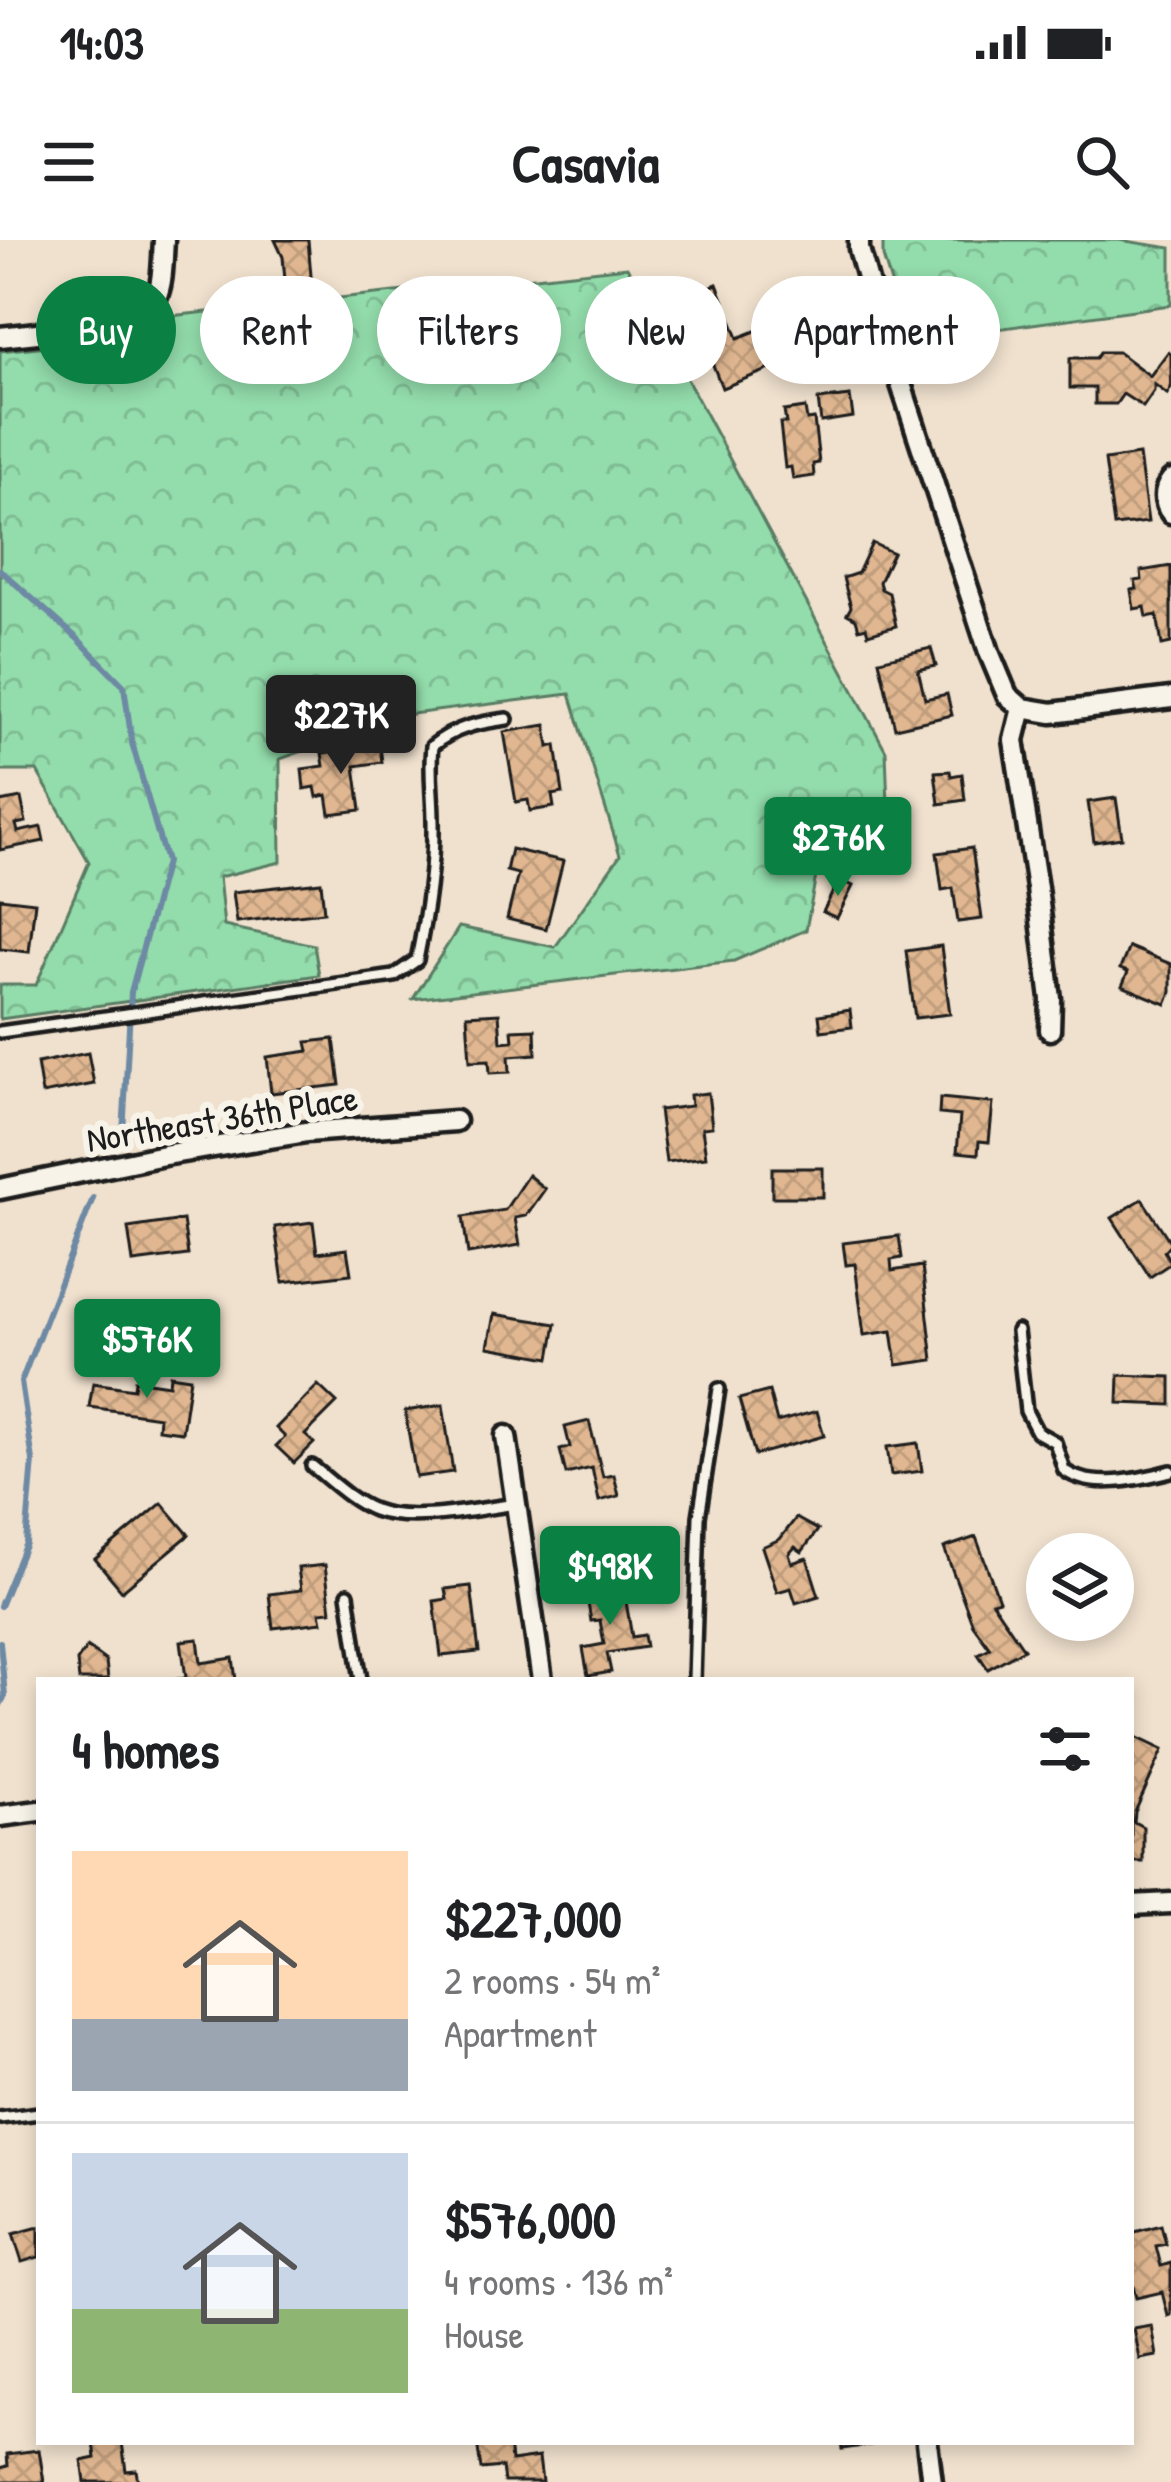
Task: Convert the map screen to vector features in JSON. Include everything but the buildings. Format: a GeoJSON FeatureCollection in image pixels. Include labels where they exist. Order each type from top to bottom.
{"type":"FeatureCollection","features":[{"type":"Feature","properties":{"kind":"street"},"geometry":{"type":"LineString","coordinates":[[0,337],[121,325],[139,319],[155,303],[161,286],[164,240]]}},
{"type":"Feature","properties":{"kind":"street"},"geometry":{"type":"LineString","coordinates":[[859,240],[872,296],[1007,695],[1022,708],[1052,713],[1171,698]]}},
{"type":"Feature","properties":{"kind":"street"},"geometry":{"type":"LineString","coordinates":[[1171,480],[1165,495],[1171,513]]}},
{"type":"Feature","properties":{"kind":"street"},"geometry":{"type":"LineString","coordinates":[[1022,708],[1014,740],[1051,999],[1050,1030]]}},
{"type":"Feature","properties":{"kind":"street","name":"Northeast 36th Place"},"geometry":{"type":"LineString","coordinates":[[0,1189],[306,1132],[454,1121]]}},
{"type":"Feature","properties":{"kind":"street"},"geometry":{"type":"LineString","coordinates":[[506,1436],[542,1677]]}},
{"type":"Feature","properties":{"kind":"street"},"geometry":{"type":"LineString","coordinates":[[0,1816],[36,1810]]}},
{"type":"Feature","properties":{"kind":"street"},"geometry":{"type":"LineString","coordinates":[[1134,1905],[1171,1903]]}},
{"type":"Feature","properties":{"kind":"street"},"geometry":{"type":"LineString","coordinates":[[927,2445],[932,2482]]}},
{"type":"Feature","properties":{"kind":"lane"},"geometry":{"type":"LineString","coordinates":[[0,1032],[394,976],[417,961],[425,922],[433,820],[432,746],[467,725],[507,719]]}},
{"type":"Feature","properties":{"kind":"lane"},"geometry":{"type":"LineString","coordinates":[[1017,1331],[1026,1411],[1037,1432],[1055,1442],[1064,1470],[1082,1479],[1111,1480],[1171,1472]]}},
{"type":"Feature","properties":{"kind":"lane"},"geometry":{"type":"LineString","coordinates":[[694,1677],[699,1517],[719,1389]]}},
{"type":"Feature","properties":{"kind":"lane"},"geometry":{"type":"LineString","coordinates":[[312,1466],[357,1501],[388,1513],[516,1504]]}},
{"type":"Feature","properties":{"kind":"lane"},"geometry":{"type":"LineString","coordinates":[[348,1594],[361,1677]]}},
{"type":"Feature","properties":{"kind":"lane"},"geometry":{"type":"LineString","coordinates":[[0,2117],[36,2113]]}},
{"type":"Feature","properties":{"kind":"green space"},"geometry":{"type":"Polygon","coordinates":[[[883,240],[1119,240],[1171,248],[1171,305],[1000,328],[1000,276],[889,276],[883,240]]]}},
{"type":"Feature","properties":{"kind":"green space"},"geometry":{"type":"Polygon","coordinates":[[[627,267],[632,276],[585,276],[585,384],[690,384],[886,751],[889,833],[818,865],[806,930],[734,961],[413,999],[459,927],[555,947],[620,855],[570,694],[404,715],[280,759],[281,862],[219,877],[224,926],[314,945],[319,975],[0,1019],[0,985],[36,985],[89,862],[37,771],[0,771],[0,351],[36,347],[36,384],[176,384],[176,315],[200,313],[200,384],[353,384],[353,296],[377,294],[377,384],[561,384],[561,276],[543,276],[627,267]]]}},
{"type":"Feature","properties":{"kind":"waterway"},"geometry":{"type":"LineString","coordinates":[[0,570],[124,686],[132,743],[166,862],[131,992],[123,1134]]}},
{"type":"Feature","properties":{"kind":"waterway"},"geometry":{"type":"LineString","coordinates":[[0,1606],[26,1543],[33,1461],[21,1382],[93,1198]]}},
{"type":"Feature","properties":{"kind":"waterway"},"geometry":{"type":"LineString","coordinates":[[0,1642],[5,1696],[0,1705]]}}]}
